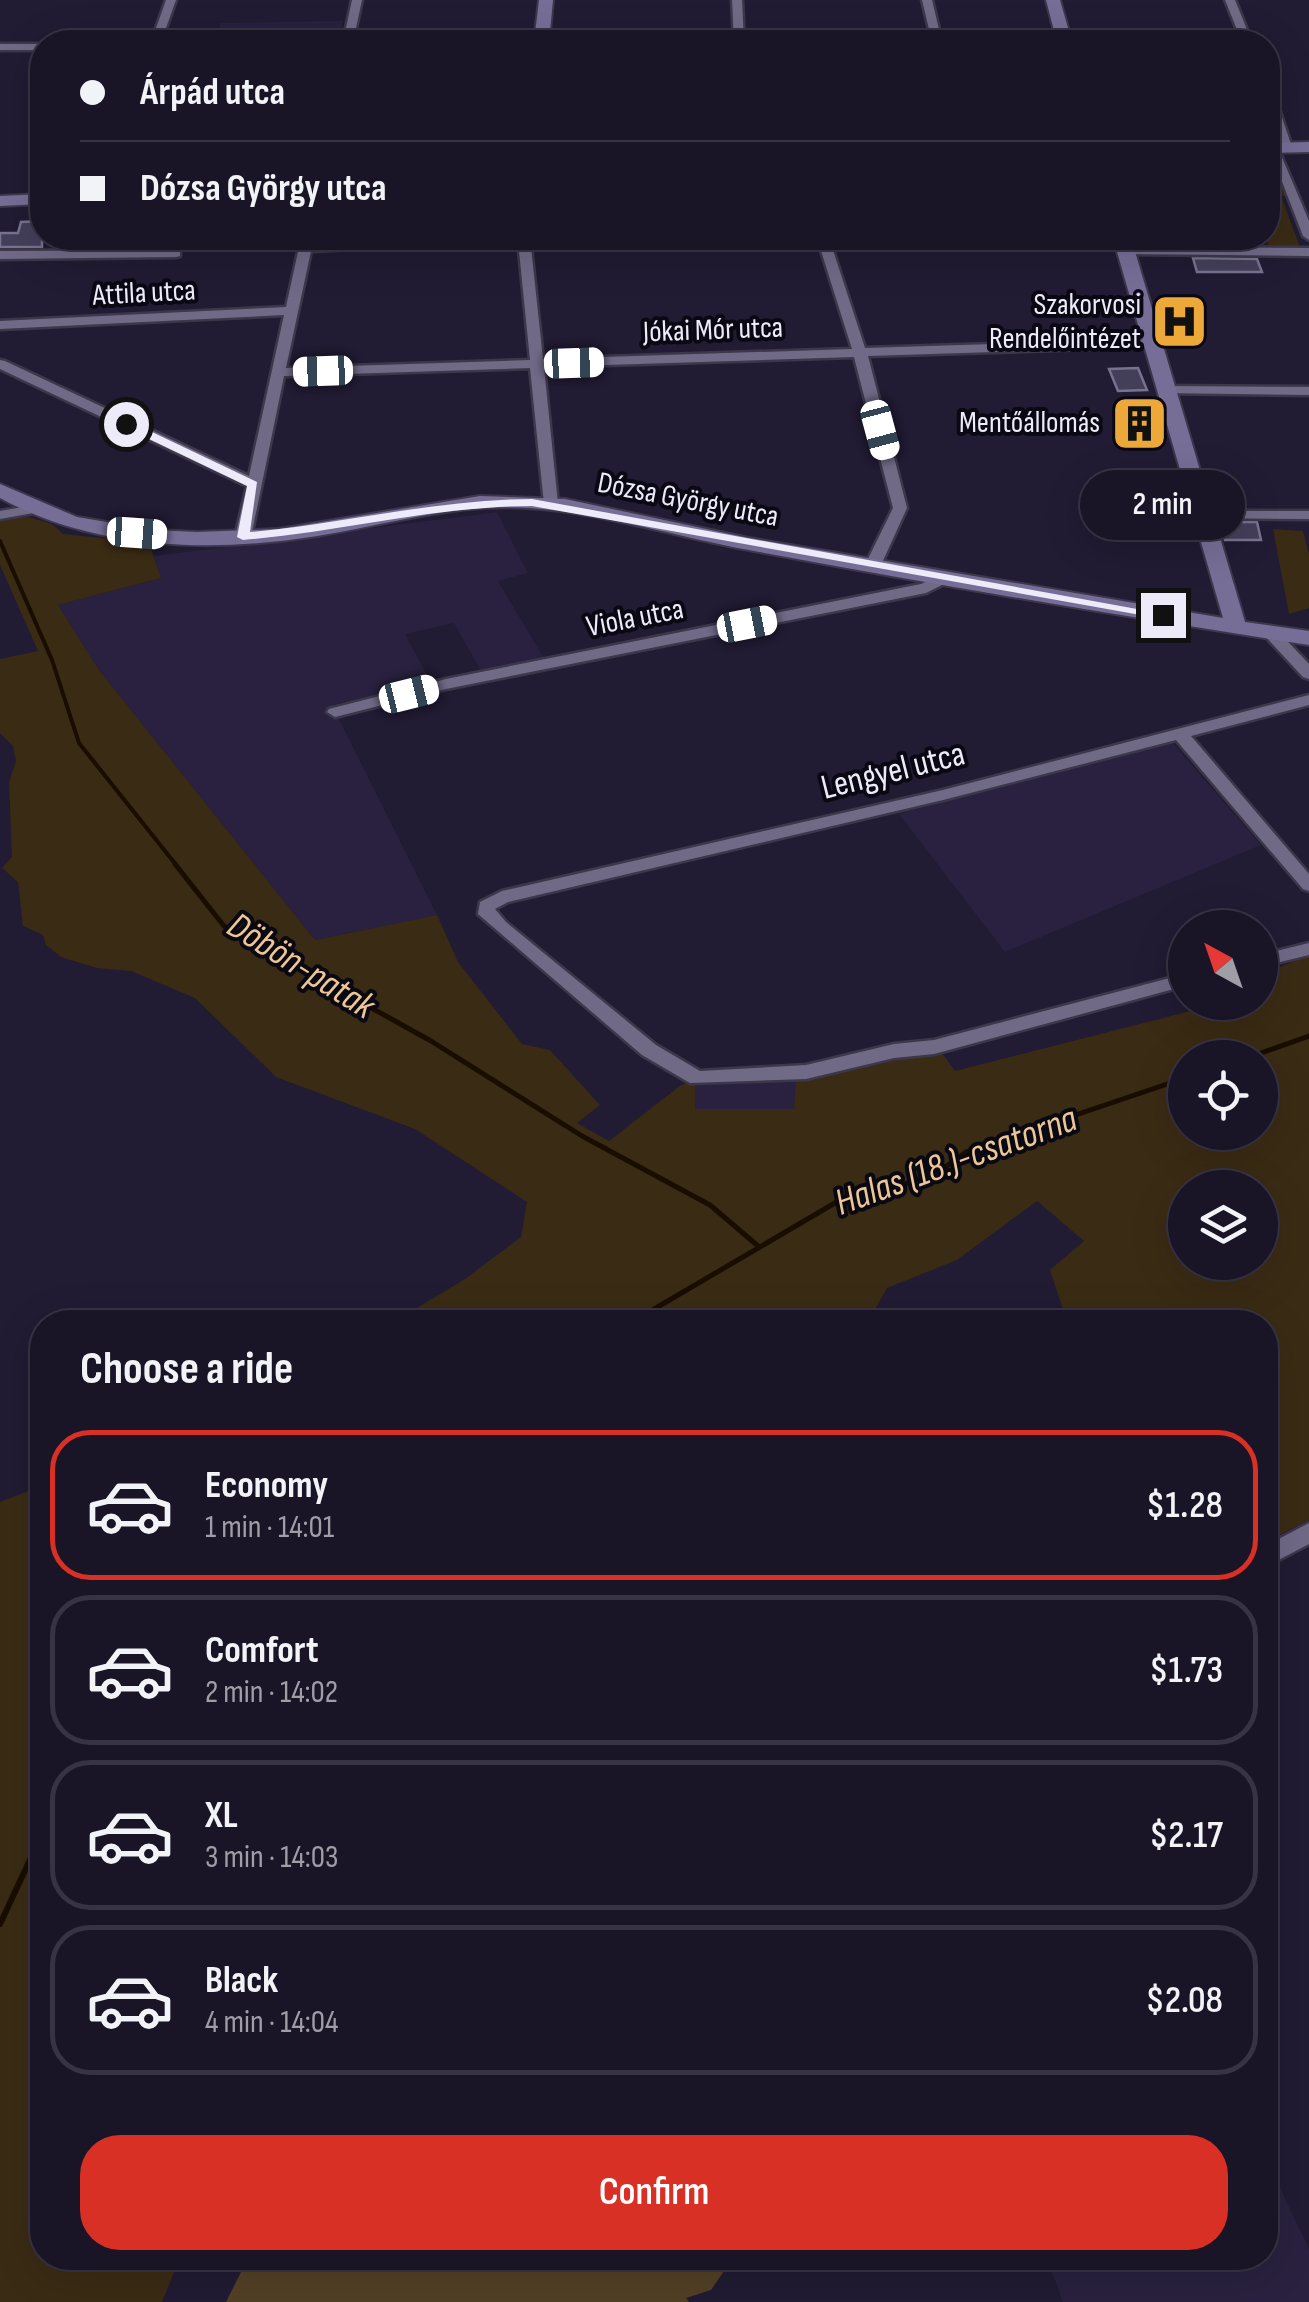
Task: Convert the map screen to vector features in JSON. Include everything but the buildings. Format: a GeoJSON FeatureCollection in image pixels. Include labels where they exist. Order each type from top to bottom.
{"type":"FeatureCollection","features":[{"type":"Feature","properties":{"kind":"main road"},"geometry":{"type":"LineString","coordinates":[[543,30],[546,0]]}},
{"type":"Feature","properties":{"kind":"main road"},"geometry":{"type":"LineString","coordinates":[[1053,0],[1062,30]]}},
{"type":"Feature","properties":{"kind":"main road"},"geometry":{"type":"LineString","coordinates":[[1280,148],[1309,146]]}},
{"type":"Feature","properties":{"kind":"main road"},"geometry":{"type":"LineString","coordinates":[[0,200],[30,199]]}},
{"type":"Feature","properties":{"kind":"main road"},"geometry":{"type":"LineString","coordinates":[[1126,250],[1236,627]]}},
{"type":"Feature","properties":{"kind":"main road","name":"Dózsa György utca"},"geometry":{"type":"LineString","coordinates":[[0,490],[34,509],[95,528],[243,537],[314,530],[473,502],[551,504],[873,566],[1309,638]]}},
{"type":"Feature","properties":{"kind":"street"},"geometry":{"type":"LineString","coordinates":[[160,30],[171,0]]}},
{"type":"Feature","properties":{"kind":"street"},"geometry":{"type":"LineString","coordinates":[[351,30],[357,0]]}},
{"type":"Feature","properties":{"kind":"street"},"geometry":{"type":"LineString","coordinates":[[737,0],[738,30]]}},
{"type":"Feature","properties":{"kind":"street"},"geometry":{"type":"LineString","coordinates":[[928,0],[934,30]]}},
{"type":"Feature","properties":{"kind":"street"},"geometry":{"type":"LineString","coordinates":[[1230,0],[1242,30]]}},
{"type":"Feature","properties":{"kind":"street"},"geometry":{"type":"LineString","coordinates":[[0,47],[30,47]]}},
{"type":"Feature","properties":{"kind":"street"},"geometry":{"type":"LineString","coordinates":[[1280,159],[1309,236]]}},
{"type":"Feature","properties":{"kind":"street"},"geometry":{"type":"LineString","coordinates":[[243,537],[304,250]]}},
{"type":"Feature","properties":{"kind":"street"},"geometry":{"type":"LineString","coordinates":[[525,250],[551,504]]}},
{"type":"Feature","properties":{"kind":"street"},"geometry":{"type":"LineString","coordinates":[[827,250],[860,353],[900,508],[873,566]]}},
{"type":"Feature","properties":{"kind":"street"},"geometry":{"type":"LineString","coordinates":[[1263,250],[1309,252]]}},
{"type":"Feature","properties":{"kind":"street"},"geometry":{"type":"LineString","coordinates":[[0,255],[48,251],[61,255],[176,253]]}},
{"type":"Feature","properties":{"kind":"street","name":"Attila utca"},"geometry":{"type":"LineString","coordinates":[[0,325],[291,311]]}},
{"type":"Feature","properties":{"kind":"street","name":"Jókai Mór utca"},"geometry":{"type":"LineString","coordinates":[[276,372],[1151,342]]}},
{"type":"Feature","properties":{"kind":"street"},"geometry":{"type":"LineString","coordinates":[[0,364],[253,484]]}},
{"type":"Feature","properties":{"kind":"street"},"geometry":{"type":"LineString","coordinates":[[1165,390],[1309,391]]}},
{"type":"Feature","properties":{"kind":"street"},"geometry":{"type":"LineString","coordinates":[[0,515],[34,509]]}},
{"type":"Feature","properties":{"kind":"street"},"geometry":{"type":"LineString","coordinates":[[1203,515],[1309,515]]}},
{"type":"Feature","properties":{"kind":"street","name":"Viola utca"},"geometry":{"type":"LineString","coordinates":[[335,712],[446,684],[926,588],[945,578]]}},
{"type":"Feature","properties":{"kind":"street"},"geometry":{"type":"LineString","coordinates":[[1272,633],[1309,674]]}},
{"type":"Feature","properties":{"kind":"street","name":"Lengyel utca"},"geometry":{"type":"LineString","coordinates":[[1168,985],[934,1047],[894,1051],[808,1072],[697,1078],[649,1050],[511,936],[487,914],[486,906],[492,900],[943,795],[1309,700]]}},
{"type":"Feature","properties":{"kind":"street"},"geometry":{"type":"LineString","coordinates":[[1179,732],[1309,885]]}},
{"type":"Feature","properties":{"kind":"street"},"geometry":{"type":"LineString","coordinates":[[1278,957],[1309,949]]}},
{"type":"Feature","properties":{"kind":"street"},"geometry":{"type":"LineString","coordinates":[[1278,1550],[1309,1534]]}},
{"type":"Feature","properties":{"kind":"shaded area"},"geometry":{"type":"Polygon","coordinates":[[[343,21],[341,30],[219,30],[221,23],[343,21]]]}},
{"type":"Feature","properties":{"kind":"shaded area"},"geometry":{"type":"Polygon","coordinates":[[[1280,181],[1287,195],[1281,196],[1300,247],[1280,247],[1280,181]]]}},
{"type":"Feature","properties":{"kind":"shaded area"},"geometry":{"type":"Polygon","coordinates":[[[497,512],[528,573],[498,581],[544,658],[481,671],[454,623],[405,634],[430,681],[332,705],[437,915],[315,940],[99,670],[58,605],[161,578],[154,556],[497,512]]]}},
{"type":"Feature","properties":{"kind":"shaded area"},"geometry":{"type":"Polygon","coordinates":[[[29,517],[52,524],[63,534],[149,543],[161,578],[58,605],[99,670],[315,940],[437,915],[458,962],[522,1044],[550,1050],[600,1105],[577,1123],[609,1141],[681,1085],[695,1081],[695,1109],[794,1109],[796,1075],[942,1053],[955,1071],[1168,1017],[1168,1020],[1278,1020],[1278,968],[1309,955],[1309,1520],[1278,1536],[1278,1310],[1063,1310],[1050,1270],[1084,1241],[1037,1201],[957,1260],[887,1288],[875,1310],[414,1310],[465,1279],[521,1237],[527,1202],[415,1129],[276,1077],[195,998],[131,971],[97,968],[61,957],[46,945],[43,935],[23,926],[18,882],[2,868],[12,857],[9,782],[16,761],[13,746],[0,733],[0,659],[38,651],[0,565],[0,519],[29,517]]]}},
{"type":"Feature","properties":{"kind":"shaded area"},"geometry":{"type":"Polygon","coordinates":[[[1273,529],[1303,531],[1309,554],[1309,608],[1289,614],[1273,529]]]}},
{"type":"Feature","properties":{"kind":"shaded area"},"geometry":{"type":"Polygon","coordinates":[[[1172,742],[1261,845],[1005,952],[899,814],[1172,742]]]}},
{"type":"Feature","properties":{"kind":"shaded area"},"geometry":{"type":"Polygon","coordinates":[[[796,1075],[795,1109],[694,1109],[695,1081],[796,1075]]]}},
{"type":"Feature","properties":{"kind":"shaded area"},"geometry":{"type":"Polygon","coordinates":[[[30,1491],[30,2270],[175,2270],[162,2302],[0,2302],[0,1502],[30,1491]]]}},
{"type":"Feature","properties":{"kind":"shaded area"},"geometry":{"type":"Polygon","coordinates":[[[1278,2183],[1309,2249],[1309,2302],[1063,2302],[1051,2270],[1278,2270],[1278,2183]]]}},
{"type":"Feature","properties":{"kind":"shaded area"},"geometry":{"type":"Polygon","coordinates":[[[242,2270],[725,2270],[711,2290],[686,2298],[689,2302],[226,2302],[242,2270]]]}},
{"type":"Feature","properties":{"kind":"waterway","name":"Döbön-patak"},"geometry":{"type":"LineString","coordinates":[[0,541],[52,660],[79,743],[177,866]]}},
{"type":"Feature","properties":{"kind":"waterway","name":"Döbön-patak"},"geometry":{"type":"LineString","coordinates":[[175,864],[224,926],[431,1041],[582,1136],[710,1205],[758,1246]]}},
{"type":"Feature","properties":{"kind":"waterway","name":"Halas (18.)-csatorna"},"geometry":{"type":"LineString","coordinates":[[1278,1047],[1309,1036]]}},
{"type":"Feature","properties":{"kind":"waterway","name":"Halas (18.)-csatorna"},"geometry":{"type":"LineString","coordinates":[[652,1310],[852,1193],[913,1182],[966,1152],[1168,1084]]}},
{"type":"Feature","properties":{"kind":"waterway","name":"Halas (18.)-csatorna"},"geometry":{"type":"LineString","coordinates":[[0,1924],[30,1860]]}},
{"type":"Feature","properties":{"kind":"place","name":"Szakorvosi Rendelőintézet"},"geometry":{"type":"Point","coordinates":[1180,322]}},
{"type":"Feature","properties":{"kind":"place","name":"Mentőállomás"},"geometry":{"type":"Point","coordinates":[1139,423]}},
{"type":"Feature","properties":{"kind":"route"},"geometry":{"type":"LineString","coordinates":[[126,424],[253,484],[243,537],[314,530],[473,502],[532,502],[1163,615]]}}]}
